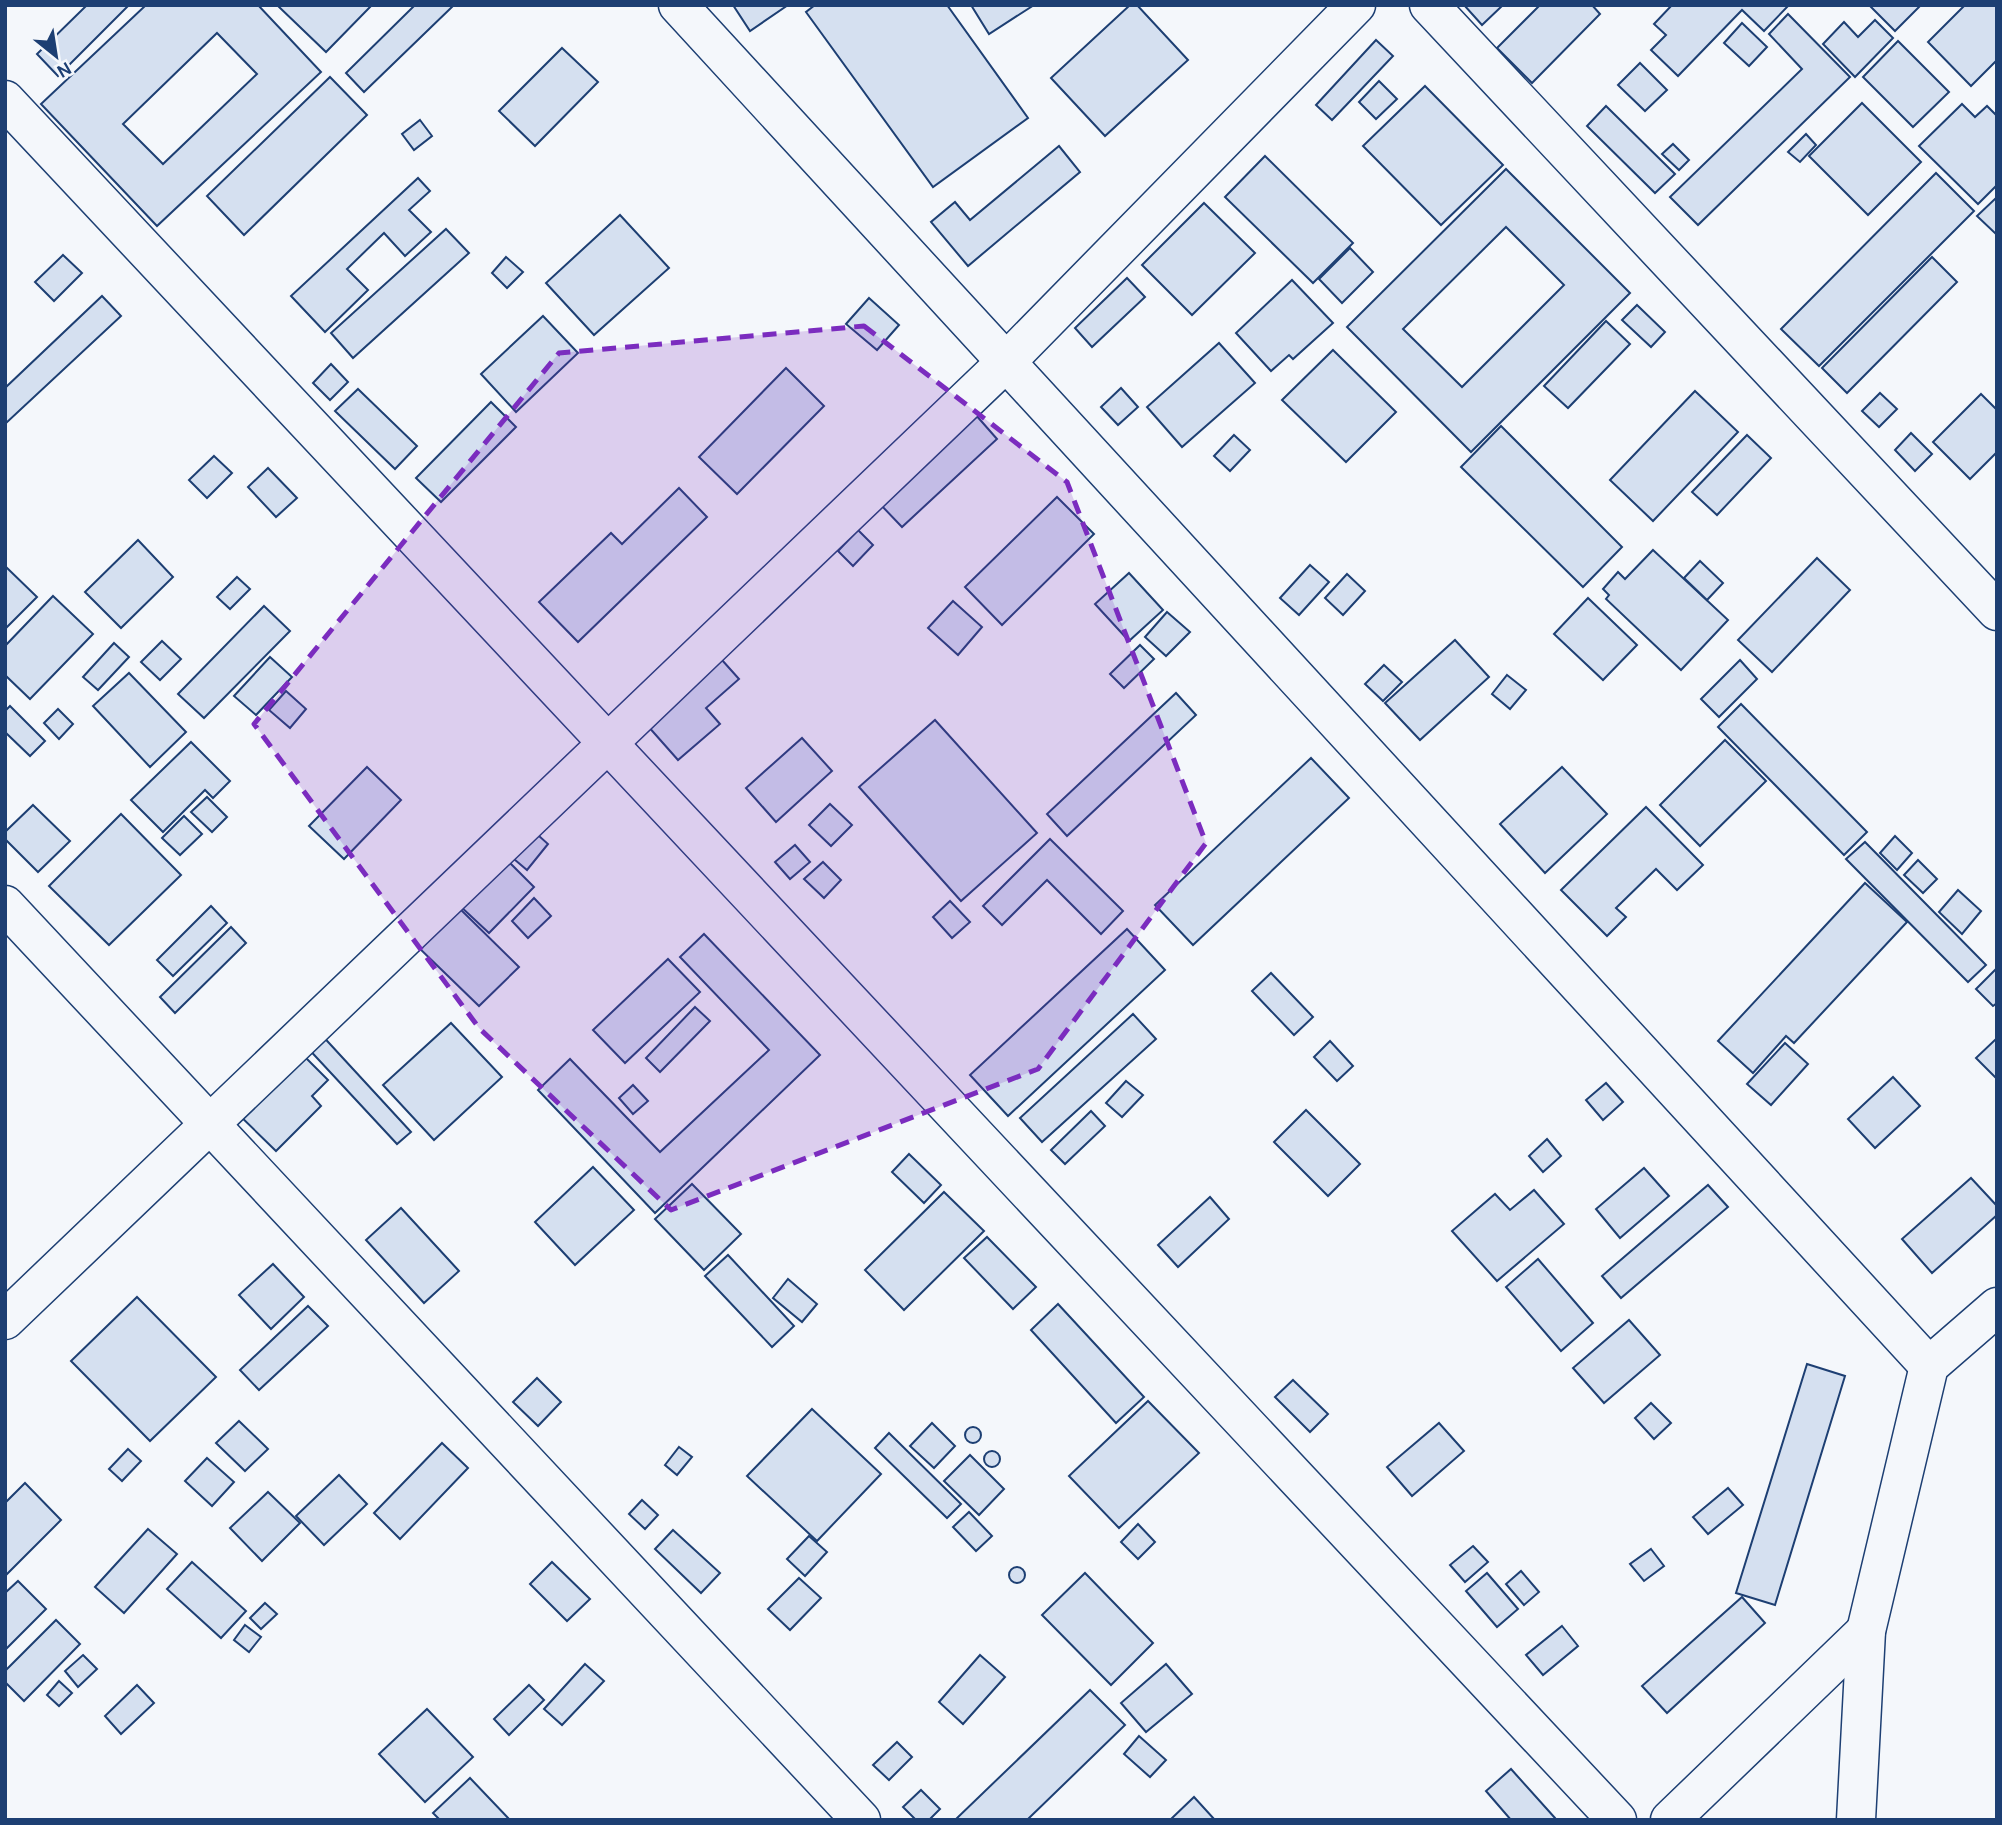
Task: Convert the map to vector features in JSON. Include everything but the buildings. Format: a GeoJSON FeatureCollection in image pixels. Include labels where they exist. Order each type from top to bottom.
{"type":"FeatureCollection","features":[{"type":"Feature","properties":{"kind":"street"},"geometry":{"type":"LineString","coordinates":[[677,5],[1929,1366]]}},
{"type":"Feature","properties":{"kind":"street"},"geometry":{"type":"LineString","coordinates":[[5,1320],[1006,362],[1356,5]]}},
{"type":"Feature","properties":{"kind":"street"},"geometry":{"type":"LineString","coordinates":[[1429,5],[1997,611]]}},
{"type":"Feature","properties":{"kind":"street"},"geometry":{"type":"LineString","coordinates":[[5,100],[1617,1820]]}},
{"type":"Feature","properties":{"kind":"street"},"geometry":{"type":"LineString","coordinates":[[5,905],[861,1820]]}},
{"type":"Feature","properties":{"kind":"street"},"geometry":{"type":"LineString","coordinates":[[1856,1820],[1866,1631],[1929,1366],[1997,1307]]}},
{"type":"Feature","properties":{"kind":"street"},"geometry":{"type":"LineString","coordinates":[[1670,1820],[1866,1631]]}},
{"type":"Feature","properties":{"kind":"highlighted area"},"geometry":{"type":"Polygon","coordinates":[[[864,326],[1067,482],[1206,843],[1038,1069],[671,1210],[479,1028],[254,724],[559,353],[864,326]]]}}]}
